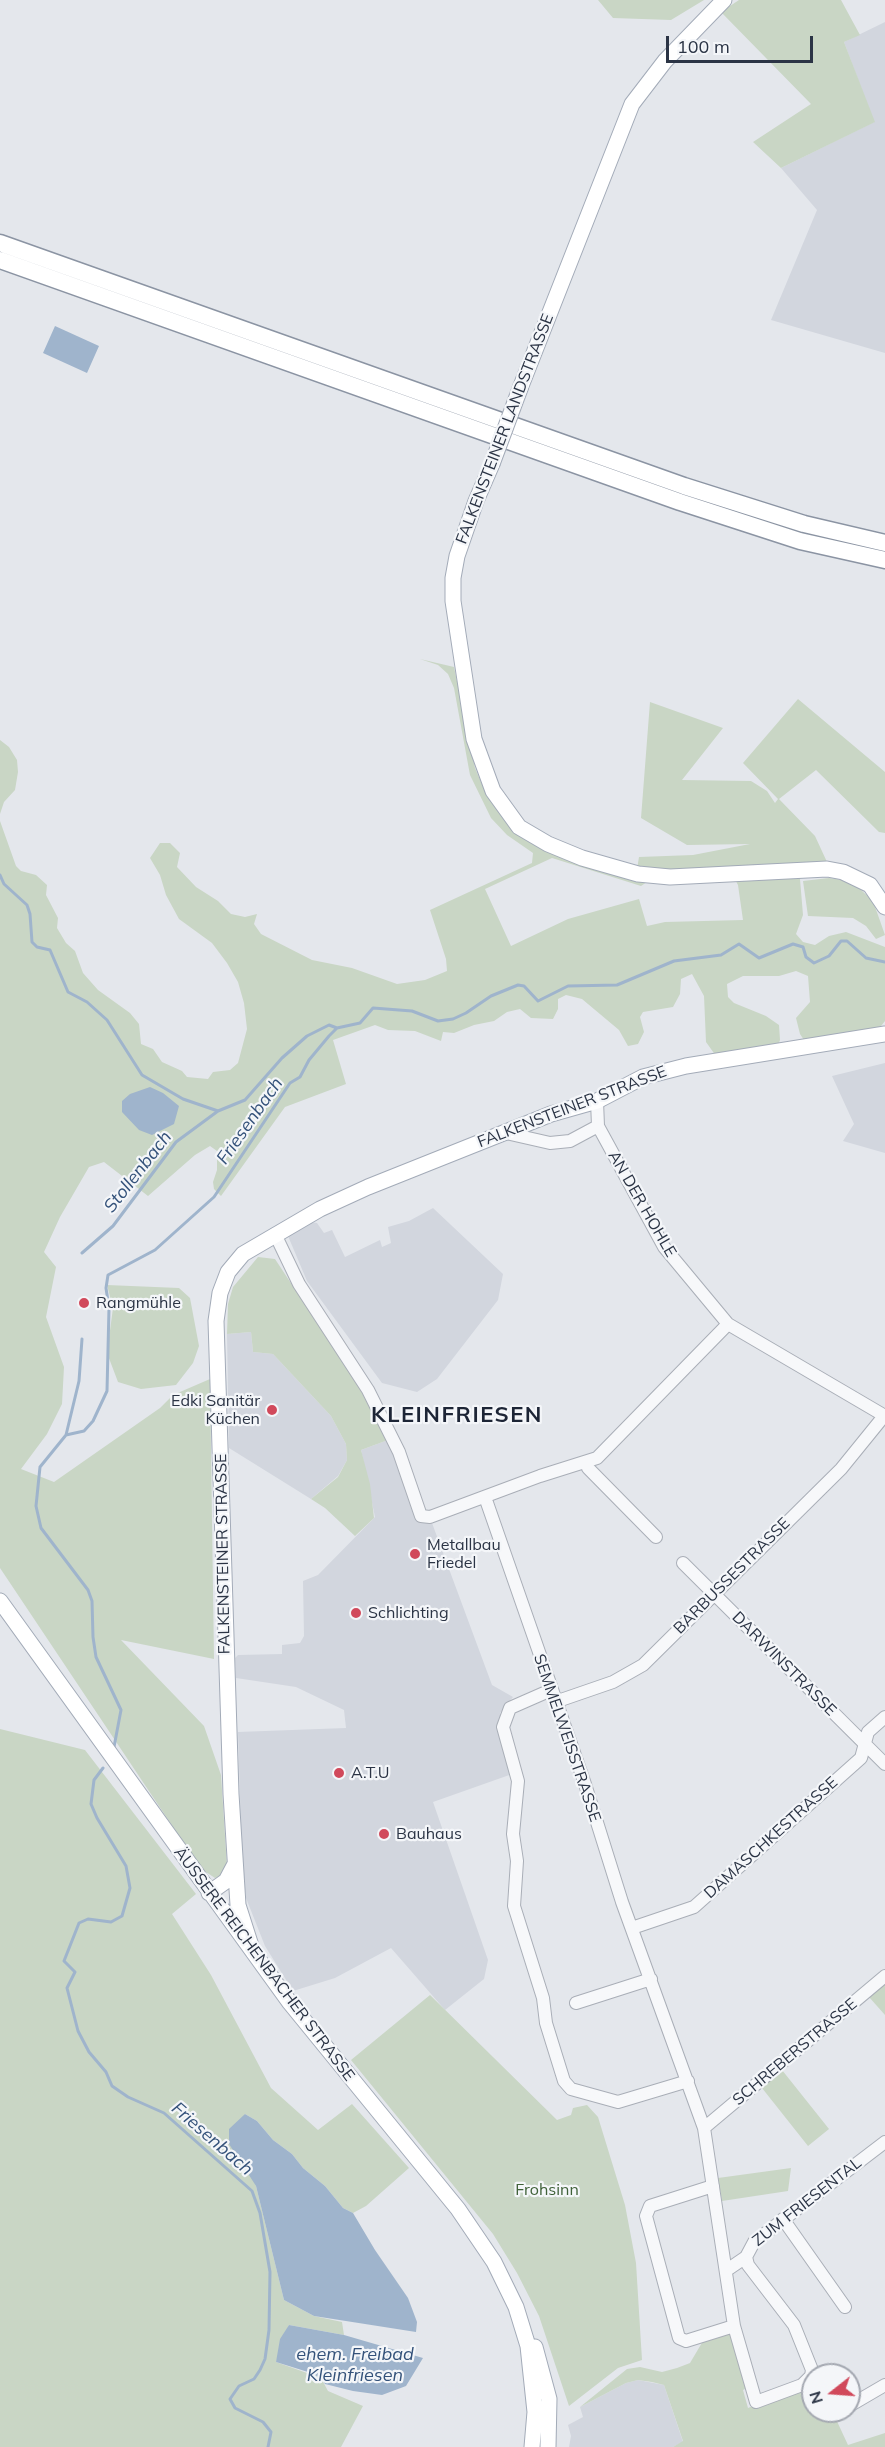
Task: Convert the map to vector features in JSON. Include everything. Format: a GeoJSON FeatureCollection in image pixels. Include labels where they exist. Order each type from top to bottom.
{"type":"FeatureCollection","features":[{"type":"Feature","properties":{"kind":"highway"},"geometry":{"type":"LineString","coordinates":[[0,243],[684,486],[804,524],[885,543]]}},
{"type":"Feature","properties":{"kind":"highway"},"geometry":{"type":"LineString","coordinates":[[0,260],[680,502],[800,541],[885,560]]}},
{"type":"Feature","properties":{"kind":"main road","name":"FALKENSTEINER LANDSTRASSE"},"geometry":{"type":"LineString","coordinates":[[724,0],[665,61],[632,104],[476,501],[457,556],[453,578],[453,601],[474,739],[493,791],[519,827],[573,855],[638,874],[670,878],[827,869],[843,872],[870,885],[885,907]]}},
{"type":"Feature","properties":{"kind":"main road","name":"FALKENSTEINER STRASSE"},"geometry":{"type":"LineString","coordinates":[[253,1952],[239,1912],[235,1864],[216,1321],[220,1293],[228,1272],[243,1254],[275,1234],[369,1187],[551,1114],[597,1101],[643,1077],[668,1070],[885,1034]]}},
{"type":"Feature","properties":{"kind":"main road","name":"ÄUSSERE REICHENBACHER STRASSE"},"geometry":{"type":"LineString","coordinates":[[0,1601],[214,1900],[321,2043],[458,2209],[494,2262],[540,2358],[546,2382],[550,2420],[548,2447]]}},
{"type":"Feature","properties":{"kind":"main road"},"geometry":{"type":"LineString","coordinates":[[214,1900],[235,1864]]}},
{"type":"Feature","properties":{"kind":"main road"},"geometry":{"type":"LineString","coordinates":[[214,1900],[237,1889]]}},
{"type":"Feature","properties":{"kind":"main road","name":"ÄUSSERE REICHENBACHER STRASSE"},"geometry":{"type":"LineString","coordinates":[[524,2326],[535,2412],[532,2447]]}},
{"type":"Feature","properties":{"kind":"street","name":"AN DER HOHLE"},"geometry":{"type":"LineString","coordinates":[[597,1101],[598,1126],[664,1247],[728,1324],[885,1416]]}},
{"type":"Feature","properties":{"kind":"street"},"geometry":{"type":"LineString","coordinates":[[506,1133],[550,1143],[570,1141],[598,1126]]}},
{"type":"Feature","properties":{"kind":"street"},"geometry":{"type":"LineString","coordinates":[[275,1234],[299,1284],[368,1389],[399,1452],[421,1516],[430,1517],[540,1476],[597,1458],[728,1324]]}},
{"type":"Feature","properties":{"kind":"street","name":"BARBUSSESTRASSE"},"geometry":{"type":"LineString","coordinates":[[688,2081],[618,2102],[571,2089],[564,2081],[546,2023],[543,1998],[514,1906],[517,1861],[513,1834],[518,1781],[503,1727],[504,1719],[515,1704],[553,1696],[635,1671],[841,1468],[885,1416]]}},
{"type":"Feature","properties":{"kind":"street"},"geometry":{"type":"LineString","coordinates":[[587,1462],[588,1468],[656,1537]]}},
{"type":"Feature","properties":{"kind":"street","name":"SEMMELWEISSTRASSE"},"geometry":{"type":"LineString","coordinates":[[485,1497],[632,1928],[705,2128],[727,2270]]}},
{"type":"Feature","properties":{"kind":"street","name":"DARWINSTRASSE"},"geometry":{"type":"LineString","coordinates":[[683,1563],[885,1764]]}},
{"type":"Feature","properties":{"kind":"street","name":"DAMASCHKESTRASSE"},"geometry":{"type":"LineString","coordinates":[[632,1928],[694,1907],[861,1758],[868,1732],[885,1717]]}},
{"type":"Feature","properties":{"kind":"street","name":"SCHREBERSTRASSE"},"geometry":{"type":"LineString","coordinates":[[705,2128],[885,1976]]}},
{"type":"Feature","properties":{"kind":"street"},"geometry":{"type":"LineString","coordinates":[[576,2003],[651,1979]]}},
{"type":"Feature","properties":{"kind":"street","name":"ZUM FRIESENTAL"},"geometry":{"type":"LineString","coordinates":[[727,2270],[746,2257],[754,2242],[885,2142]]}},
{"type":"Feature","properties":{"kind":"street"},"geometry":{"type":"LineString","coordinates":[[713,2186],[650,2206],[646,2216],[680,2338],[686,2341],[734,2326]]}},
{"type":"Feature","properties":{"kind":"street"},"geometry":{"type":"LineString","coordinates":[[783,2219],[845,2307]]}},
{"type":"Feature","properties":{"kind":"street"},"geometry":{"type":"LineString","coordinates":[[727,2270],[734,2326],[756,2402],[802,2385],[811,2376],[812,2370],[794,2325],[748,2265],[746,2257]]}},
{"type":"Feature","properties":{"kind":"street"},"geometry":{"type":"LineString","coordinates":[[861,2399],[885,2385]]}},
{"type":"Feature","properties":{"kind":"shaded area"},"geometry":{"type":"Polygon","coordinates":[[[885,22],[885,353],[771,320],[817,210],[781,168],[874,122],[844,42],[885,22]]]}},
{"type":"Feature","properties":{"kind":"shaded area"},"geometry":{"type":"Polygon","coordinates":[[[885,1063],[885,1153],[843,1141],[854,1124],[832,1076],[885,1063]]]}},
{"type":"Feature","properties":{"kind":"shaded area"},"geometry":{"type":"Polygon","coordinates":[[[433,1208],[503,1274],[498,1300],[437,1379],[417,1392],[382,1383],[307,1281],[288,1236],[311,1222],[317,1223],[324,1233],[332,1230],[345,1257],[380,1240],[382,1247],[391,1243],[388,1227],[409,1221],[433,1208]]]}},
{"type":"Feature","properties":{"kind":"shaded area"},"geometry":{"type":"Polygon","coordinates":[[[251,1332],[253,1352],[273,1354],[331,1416],[346,1444],[347,1460],[338,1476],[311,1499],[229,1448],[227,1334],[251,1332]]]}},
{"type":"Feature","properties":{"kind":"shaded area"},"geometry":{"type":"Polygon","coordinates":[[[388,1440],[396,1454],[419,1520],[432,1523],[492,1685],[513,1697],[500,1713],[500,1725],[515,1773],[433,1802],[488,1960],[484,1979],[445,2010],[391,1948],[335,1978],[293,1991],[265,1946],[246,1898],[242,1864],[238,1732],[346,1728],[344,1710],[296,1687],[236,1678],[235,1658],[238,1655],[282,1654],[282,1645],[300,1643],[304,1636],[303,1581],[318,1575],[375,1517],[361,1450],[388,1440]]]}},
{"type":"Feature","properties":{"kind":"shaded area"},"geometry":{"type":"Polygon","coordinates":[[[638,2380],[664,2385],[683,2442],[673,2447],[569,2447],[571,2436],[568,2425],[583,2417],[580,2407],[626,2383],[638,2380]]]}},
{"type":"Feature","properties":{"kind":"green space"},"geometry":{"type":"Polygon","coordinates":[[[598,0],[704,0],[671,20],[613,18],[598,0]]]}},
{"type":"Feature","properties":{"kind":"green space"},"geometry":{"type":"Polygon","coordinates":[[[739,0],[841,0],[860,35],[844,42],[875,122],[781,168],[753,142],[811,104],[721,12],[739,0]]]}},
{"type":"Feature","properties":{"kind":"green space"},"geometry":{"type":"Polygon","coordinates":[[[420,659],[454,667],[475,768],[487,796],[526,839],[550,853],[647,882],[641,886],[552,858],[485,889],[511,946],[568,919],[639,899],[647,926],[665,922],[743,920],[738,885],[731,872],[637,869],[639,857],[693,855],[750,844],[687,845],[641,818],[650,702],[723,728],[682,780],[751,781],[767,791],[775,803],[778,799],[743,763],[798,699],[885,772],[885,833],[879,832],[816,770],[779,799],[815,836],[827,862],[805,866],[800,879],[803,915],[796,934],[803,942],[815,945],[829,936],[846,932],[885,947],[885,1021],[881,1026],[868,1031],[806,1043],[800,1034],[796,1018],[810,1002],[808,976],[796,971],[779,976],[743,976],[727,984],[728,997],[734,1003],[766,1016],[779,1025],[780,1040],[777,1048],[716,1056],[706,1042],[704,996],[692,974],[681,979],[680,994],[673,1007],[643,1012],[640,1017],[644,1032],[638,1044],[628,1046],[619,1030],[582,999],[566,995],[558,999],[558,1009],[553,1019],[531,1018],[520,1009],[507,1012],[494,1021],[474,1025],[454,1033],[443,1032],[441,1041],[415,1031],[388,1030],[375,1025],[333,1040],[346,1084],[285,1107],[221,1196],[214,1189],[213,1182],[217,1170],[217,1151],[210,1146],[195,1155],[148,1196],[104,1162],[89,1167],[60,1217],[44,1252],[56,1267],[46,1317],[64,1367],[62,1404],[47,1434],[21,1469],[54,1482],[160,1408],[173,1395],[210,1379],[214,1659],[121,1640],[204,1726],[221,1775],[227,1866],[224,1874],[215,1878],[195,1860],[0,1568],[0,821],[16,866],[21,871],[36,875],[47,885],[46,895],[58,918],[57,928],[66,943],[75,951],[83,973],[98,990],[130,1013],[139,1024],[141,1044],[153,1049],[162,1062],[182,1071],[187,1077],[208,1079],[213,1072],[230,1070],[238,1063],[247,1029],[244,1003],[238,982],[227,963],[212,943],[179,919],[166,895],[160,875],[150,858],[160,843],[170,843],[180,853],[177,867],[196,887],[218,901],[231,914],[245,917],[257,914],[254,924],[261,934],[312,960],[352,968],[397,984],[425,980],[447,971],[446,959],[430,910],[532,863],[533,853],[507,835],[491,818],[470,775],[454,688],[448,674],[438,665],[420,659]]]}},
{"type":"Feature","properties":{"kind":"green space"},"geometry":{"type":"Polygon","coordinates":[[[0,740],[9,747],[17,760],[18,772],[15,790],[4,802],[0,814],[0,740]]]}},
{"type":"Feature","properties":{"kind":"green space"},"geometry":{"type":"Polygon","coordinates":[[[829,878],[842,880],[860,889],[873,901],[885,935],[876,939],[866,926],[853,918],[808,916],[803,881],[829,878]]]}},
{"type":"Feature","properties":{"kind":"green space"},"geometry":{"type":"Polygon","coordinates":[[[258,1257],[275,1259],[355,1380],[388,1440],[361,1450],[370,1484],[374,1518],[355,1536],[325,1508],[311,1499],[338,1477],[347,1460],[346,1444],[331,1416],[273,1354],[253,1352],[251,1332],[227,1334],[228,1304],[233,1287],[258,1257]]]}},
{"type":"Feature","properties":{"kind":"green space"},"geometry":{"type":"Polygon","coordinates":[[[107,1285],[179,1288],[190,1298],[199,1346],[193,1363],[176,1385],[141,1389],[118,1382],[107,1353],[113,1308],[107,1285]]]}},
{"type":"Feature","properties":{"kind":"green space"},"geometry":{"type":"Polygon","coordinates":[[[0,1729],[85,1750],[196,1894],[172,1914],[211,1975],[271,2088],[318,2130],[352,2104],[409,2168],[366,2206],[353,2213],[343,2208],[325,2186],[303,2168],[292,2154],[273,2140],[257,2121],[245,2114],[236,2157],[252,2176],[256,2186],[284,2300],[314,2316],[342,2322],[344,2335],[289,2325],[276,2362],[321,2378],[328,2391],[363,2406],[341,2447],[0,2447],[0,1729]]]}},
{"type":"Feature","properties":{"kind":"green space"},"geometry":{"type":"Polygon","coordinates":[[[885,1984],[885,2015],[869,1997],[885,1984]]]}},
{"type":"Feature","properties":{"kind":"green space","name":"Frohsinn"},"geometry":{"type":"Polygon","coordinates":[[[430,1995],[557,2120],[571,2115],[573,2108],[587,2105],[598,2117],[625,2205],[636,2263],[642,2360],[618,2368],[569,2406],[539,2316],[517,2273],[493,2234],[351,2060],[430,1995]]]}},
{"type":"Feature","properties":{"kind":"green space"},"geometry":{"type":"Polygon","coordinates":[[[782,2070],[829,2129],[808,2146],[762,2088],[782,2070]]]}},
{"type":"Feature","properties":{"kind":"green space"},"geometry":{"type":"Polygon","coordinates":[[[791,2168],[788,2191],[722,2201],[718,2178],[791,2168]]]}},
{"type":"Feature","properties":{"kind":"green space"},"geometry":{"type":"Polygon","coordinates":[[[729,2334],[733,2339],[747,2388],[743,2390],[748,2408],[801,2387],[801,2423],[838,2423],[848,2445],[885,2433],[885,2447],[673,2447],[683,2441],[664,2385],[638,2380],[626,2383],[580,2407],[627,2369],[640,2367],[662,2372],[690,2363],[703,2341],[729,2334]]]}},
{"type":"Feature","properties":{"kind":"water"},"geometry":{"type":"Polygon","coordinates":[[[55,326],[99,346],[87,373],[43,353],[55,326]]]}},
{"type":"Feature","properties":{"kind":"water"},"geometry":{"type":"Polygon","coordinates":[[[150,1087],[163,1093],[179,1106],[174,1124],[152,1135],[139,1130],[122,1112],[122,1101],[130,1094],[150,1087]]]}},
{"type":"Feature","properties":{"kind":"water"},"geometry":{"type":"Polygon","coordinates":[[[245,2114],[257,2121],[273,2140],[292,2154],[303,2168],[325,2186],[343,2208],[353,2213],[408,2298],[417,2322],[416,2332],[314,2316],[284,2300],[256,2186],[229,2144],[229,2129],[245,2114]]]}},
{"type":"Feature","properties":{"kind":"water","name":"ehem. Freibad Kleinfriesen"},"geometry":{"type":"Polygon","coordinates":[[[289,2325],[344,2335],[423,2358],[406,2386],[382,2395],[353,2391],[325,2384],[321,2378],[308,2372],[276,2362],[280,2339],[289,2325]]]}},
{"type":"Feature","properties":{"kind":"waterway","name":"Stollenbach"},"geometry":{"type":"LineString","coordinates":[[0,875],[4,884],[27,905],[32,942],[37,947],[50,950],[68,992],[87,1002],[107,1020],[142,1075],[183,1099],[218,1111]]}},
{"type":"Feature","properties":{"kind":"waterway","name":"Friesenbach"},"geometry":{"type":"LineString","coordinates":[[114,1747],[121,1710],[96,1657],[92,1601],[88,1590],[41,1528],[36,1506],[40,1467],[66,1435],[84,1431],[93,1421],[107,1391],[109,1308],[106,1288],[108,1275],[155,1250],[214,1197],[290,1083],[300,1077],[309,1060],[329,1036],[337,1028],[360,1023],[373,1008],[412,1011],[438,1021],[453,1019],[491,996],[518,985],[524,986],[538,1001],[568,986],[617,985],[674,961],[721,955],[739,944],[759,958],[793,944],[803,947],[806,957],[814,963],[829,956],[841,941],[847,941],[866,958],[885,962]]}},
{"type":"Feature","properties":{"kind":"waterway","name":"Stollenbach"},"geometry":{"type":"LineString","coordinates":[[82,1253],[113,1226],[176,1142],[218,1111],[245,1100],[282,1058],[307,1036],[329,1025],[337,1028]]}},
{"type":"Feature","properties":{"kind":"waterway","name":"Stollenbach"},"geometry":{"type":"LineString","coordinates":[[66,1435],[79,1381],[82,1339]]}},
{"type":"Feature","properties":{"kind":"waterway","name":"Friesenbach"},"geometry":{"type":"LineString","coordinates":[[103,1768],[94,1780],[91,1804],[126,1866],[130,1888],[122,1916],[111,1922],[88,1919],[79,1923],[64,1961],[75,1972],[67,1988],[78,2031],[89,2052],[106,2072],[112,2086],[128,2097],[164,2113],[252,2191],[260,2213],[270,2272],[269,2330],[265,2359],[260,2370],[254,2379],[239,2386],[230,2399],[235,2408],[263,2422],[271,2432],[268,2447]]}},
{"type":"Feature","properties":{"kind":"place","name":"Rangmühle"},"geometry":{"type":"Point","coordinates":[84,1303]}},
{"type":"Feature","properties":{"kind":"place","name":"Edki Sanitär Küchen"},"geometry":{"type":"Point","coordinates":[272,1410]}},
{"type":"Feature","properties":{"kind":"place","name":"Metallbau Friedel"},"geometry":{"type":"Point","coordinates":[415,1554]}},
{"type":"Feature","properties":{"kind":"place","name":"Schlichting"},"geometry":{"type":"Point","coordinates":[356,1613]}},
{"type":"Feature","properties":{"kind":"place","name":"A.T.U"},"geometry":{"type":"Point","coordinates":[339,1773]}},
{"type":"Feature","properties":{"kind":"place","name":"Bauhaus"},"geometry":{"type":"Point","coordinates":[384,1834]}},
{"type":"Feature","properties":{"kind":"district","name":"KLEINFRIESEN"},"geometry":{"type":"Point","coordinates":[457,1415]}}]}
